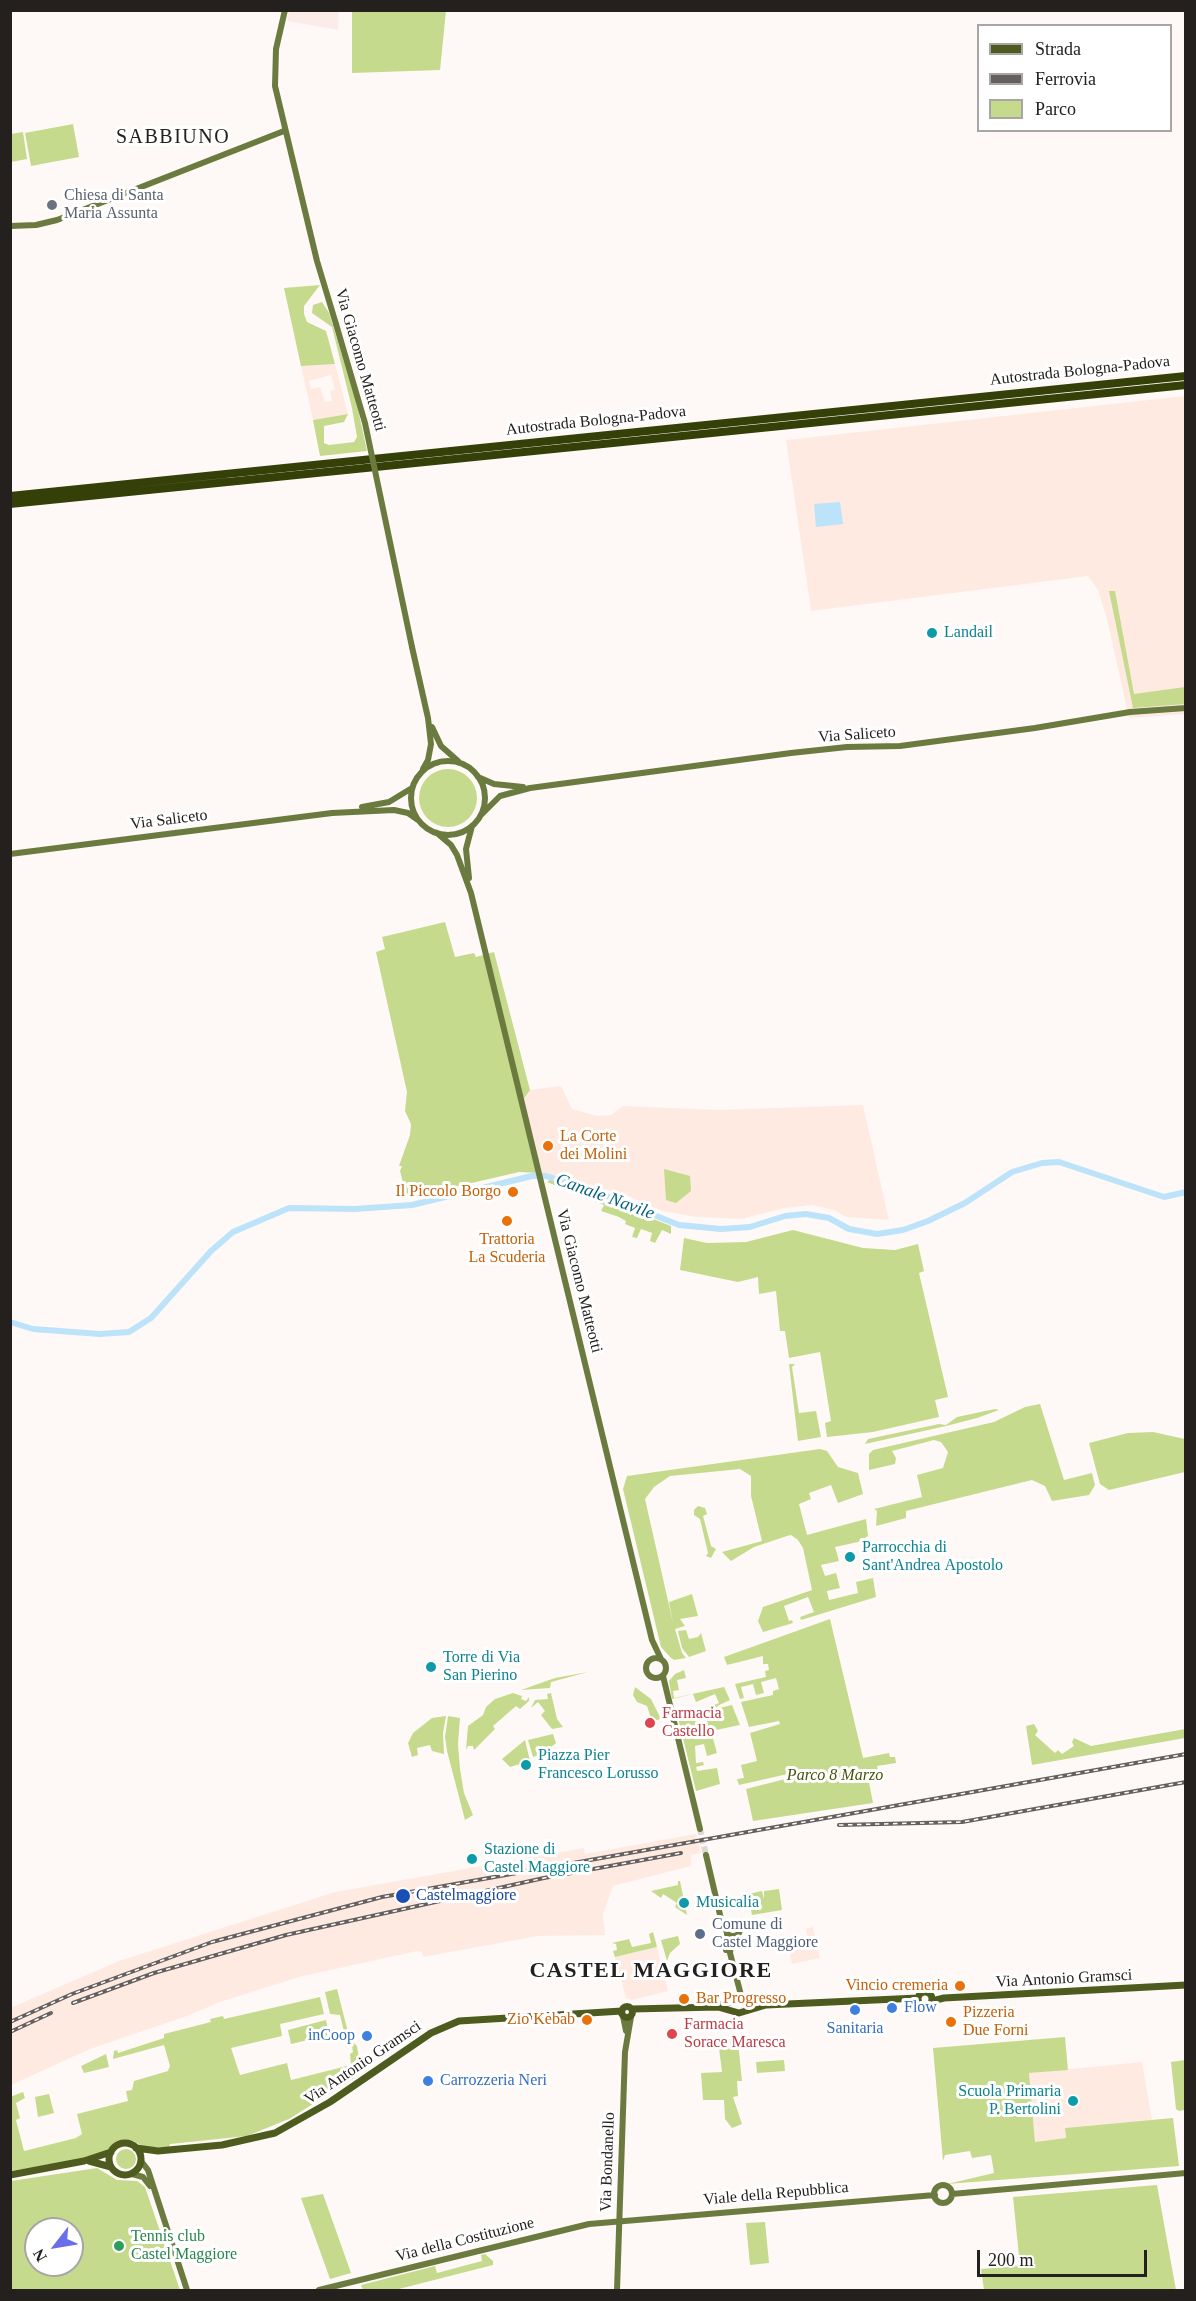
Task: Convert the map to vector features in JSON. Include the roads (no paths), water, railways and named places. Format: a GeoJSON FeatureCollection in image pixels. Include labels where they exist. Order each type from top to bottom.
{"type":"FeatureCollection","features":[{"type":"Feature","properties":{"kind":"highway","name":"Autostrada Bologna-Padova"},"geometry":{"type":"LineString","coordinates":[[10,496],[1185,376]]}},
{"type":"Feature","properties":{"kind":"highway","name":"Autostrada Bologna-Padova"},"geometry":{"type":"LineString","coordinates":[[10,504],[1185,385]]}},
{"type":"Feature","properties":{"kind":"main road","name":"Via Antonio Gramsci"},"geometry":{"type":"LineString","coordinates":[[918,1998],[923,1992],[932,1998],[944,1998],[1185,1985]]}},
{"type":"Feature","properties":{"kind":"main road"},"geometry":{"type":"LineString","coordinates":[[628,2014],[641,2010],[713,2007],[740,2003],[766,2005],[918,1998],[923,2006],[932,1998]]}},
{"type":"Feature","properties":{"kind":"main road"},"geometry":{"type":"LineString","coordinates":[[713,2007],[739,2013],[740,2003]]}},
{"type":"Feature","properties":{"kind":"main road"},"geometry":{"type":"LineString","coordinates":[[734,2011],[740,2003]]}},
{"type":"Feature","properties":{"kind":"main road","name":"Via Antonio Gramsci"},"geometry":{"type":"LineString","coordinates":[[136,2148],[158,2151],[222,2145],[280,2131],[330,2102],[431,2033],[459,2021],[628,2014]]}},
{"type":"Feature","properties":{"kind":"main road"},"geometry":{"type":"LineString","coordinates":[[10,2175],[84,2161],[111,2152],[121,2144],[136,2148],[141,2159],[139,2168],[132,2174],[120,2175],[111,2167],[84,2161]]}},
{"type":"Feature","properties":{"kind":"main road","name":"Via Antonio Gramsci"},"geometry":{"type":"LineString","coordinates":[[141,2159],[158,2151]]}},
{"type":"Feature","properties":{"kind":"main road"},"geometry":{"type":"LineString","coordinates":[[111,2152],[111,2167]]}},
{"type":"Feature","properties":{"kind":"street","name":"Via Giacomo Matteotti"},"geometry":{"type":"LineString","coordinates":[[285,10],[274,68],[284,131],[365,423],[428,718],[431,744],[428,760],[421,772]]}},
{"type":"Feature","properties":{"kind":"street"},"geometry":{"type":"LineString","coordinates":[[10,226],[36,225],[57,220],[284,131]]}},
{"type":"Feature","properties":{"kind":"street","name":"Via Saliceto"},"geometry":{"type":"LineString","coordinates":[[472,826],[500,796],[530,788],[791,753],[847,747],[900,746],[1035,728],[1109,714],[1185,708]]}},
{"type":"Feature","properties":{"kind":"street","name":"Via Giacomo Matteotti"},"geometry":{"type":"LineString","coordinates":[[428,718],[441,746],[461,763]]}},
{"type":"Feature","properties":{"kind":"street"},"geometry":{"type":"LineString","coordinates":[[418,820],[411,799],[412,788],[421,772],[439,762],[461,763]]}},
{"type":"Feature","properties":{"kind":"street","name":"Via Saliceto"},"geometry":{"type":"LineString","coordinates":[[461,763],[478,776],[494,784],[530,788]]}},
{"type":"Feature","properties":{"kind":"street"},"geometry":{"type":"LineString","coordinates":[[478,776],[485,795],[481,814]]}},
{"type":"Feature","properties":{"kind":"street","name":"Via Saliceto"},"geometry":{"type":"LineString","coordinates":[[10,854],[332,813],[389,802],[412,788]]}},
{"type":"Feature","properties":{"kind":"street","name":"Via Saliceto"},"geometry":{"type":"LineString","coordinates":[[332,813],[394,810],[408,813],[437,833]]}},
{"type":"Feature","properties":{"kind":"street","name":"Via Giacomo Matteotti"},"geometry":{"type":"LineString","coordinates":[[472,826],[465,849],[471,893],[652,1640],[662,1659]]}},
{"type":"Feature","properties":{"kind":"street"},"geometry":{"type":"LineString","coordinates":[[437,833],[459,833],[472,826]]}},
{"type":"Feature","properties":{"kind":"street","name":"Via Giacomo Matteotti"},"geometry":{"type":"LineString","coordinates":[[437,833],[451,845],[457,855],[471,893]]}},
{"type":"Feature","properties":{"kind":"street","name":"Via Giacomo Matteotti"},"geometry":{"type":"LineString","coordinates":[[650,1660],[652,1640]]}},
{"type":"Feature","properties":{"kind":"street"},"geometry":{"type":"LineString","coordinates":[[666,1698],[645,1669],[650,1660],[662,1659],[666,1669],[663,1676],[666,1698],[700,1829]]}},
{"type":"Feature","properties":{"kind":"street"},"geometry":{"type":"LineString","coordinates":[[653,1678],[663,1676]]}},
{"type":"Feature","properties":{"kind":"street"},"geometry":{"type":"LineString","coordinates":[[706,1855],[717,1904],[726,1931],[733,1936],[739,1933]]}},
{"type":"Feature","properties":{"kind":"street"},"geometry":{"type":"LineString","coordinates":[[717,1904],[723,1917],[739,1925],[739,1933],[731,1944],[730,1953],[740,2003]]}},
{"type":"Feature","properties":{"kind":"street"},"geometry":{"type":"LineString","coordinates":[[732,1922],[727,1925],[726,1931],[727,1960],[740,2003]]}},
{"type":"Feature","properties":{"kind":"street","name":"Via Bondanello"},"geometry":{"type":"LineString","coordinates":[[617,2290],[628,2014]]}},
{"type":"Feature","properties":{"kind":"street"},"geometry":{"type":"LineString","coordinates":[[141,2159],[148,2170],[156,2201]]}},
{"type":"Feature","properties":{"kind":"street","name":"Viale della Repubblica"},"geometry":{"type":"LineString","coordinates":[[952,2194],[1185,2173]]}},
{"type":"Feature","properties":{"kind":"street"},"geometry":{"type":"LineString","coordinates":[[132,2174],[140,2175],[147,2180],[187,2290]]}},
{"type":"Feature","properties":{"kind":"street","name":"Viale della Repubblica"},"geometry":{"type":"LineString","coordinates":[[619,2220],[935,2195],[943,2203],[949,2200],[952,2194],[949,2187],[944,2186],[937,2188],[935,2195]]}},
{"type":"Feature","properties":{"kind":"street","name":"Via della Costituzione"},"geometry":{"type":"LineString","coordinates":[[319,2290],[541,2235],[619,2220]]}},
{"type":"Feature","properties":{"kind":"water"},"geometry":{"type":"Polygon","coordinates":[[[840,502],[843,524],[816,527],[814,504],[840,502]]]}},
{"type":"Feature","properties":{"kind":"waterway","name":"Canale Navile"},"geometry":{"type":"LineString","coordinates":[[10,1322],[33,1329],[100,1334],[129,1332],[151,1318],[211,1251],[233,1232],[289,1208],[355,1209],[412,1205],[532,1176],[546,1176],[589,1189],[679,1225],[721,1229],[750,1227],[785,1216],[806,1214],[829,1218],[849,1229],[877,1234],[903,1230],[928,1221],[965,1203],[1012,1172],[1042,1163],[1059,1162],[1164,1197],[1186,1192]]}},
{"type":"Feature","properties":{"kind":"tunnel"},"geometry":{"type":"LineString","coordinates":[[700,1829],[706,1855]]}},
{"type":"Feature","properties":{"kind":"railway"},"geometry":{"type":"LineString","coordinates":[[10,2022],[72,1994],[212,1942],[382,1897],[1186,1754]]}},
{"type":"Feature","properties":{"kind":"railway"},"geometry":{"type":"LineString","coordinates":[[839,1825],[962,1822],[1186,1782]]}},
{"type":"Feature","properties":{"kind":"railway"},"geometry":{"type":"LineString","coordinates":[[73,2003],[154,1973],[286,1935],[544,1878],[681,1853]]}},
{"type":"Feature","properties":{"kind":"railway"},"geometry":{"type":"LineString","coordinates":[[10,2032],[51,2013]]}},
{"type":"Feature","properties":{"kind":"place","name":"Chiesa di Santa Maria Assunta"},"geometry":{"type":"Point","coordinates":[52,205]}},
{"type":"Feature","properties":{"kind":"place","name":"Landail"},"geometry":{"type":"Point","coordinates":[932,633]}},
{"type":"Feature","properties":{"kind":"place","name":"La Corte dei Molini"},"geometry":{"type":"Point","coordinates":[548,1146]}},
{"type":"Feature","properties":{"kind":"place","name":"Il Piccolo Borgo"},"geometry":{"type":"Point","coordinates":[513,1192]}},
{"type":"Feature","properties":{"kind":"place","name":"Trattoria La Scuderia"},"geometry":{"type":"Point","coordinates":[507,1221]}},
{"type":"Feature","properties":{"kind":"place","name":"Parrocchia di Sant'Andrea Apostolo"},"geometry":{"type":"Point","coordinates":[850,1557]}},
{"type":"Feature","properties":{"kind":"place","name":"Torre di Via San Pierino"},"geometry":{"type":"Point","coordinates":[431,1667]}},
{"type":"Feature","properties":{"kind":"place","name":"Farmacia Castello"},"geometry":{"type":"Point","coordinates":[650,1723]}},
{"type":"Feature","properties":{"kind":"place","name":"Piazza Pier Francesco Lorusso"},"geometry":{"type":"Point","coordinates":[526,1765]}},
{"type":"Feature","properties":{"kind":"place","name":"Stazione di Castel Maggiore"},"geometry":{"type":"Point","coordinates":[472,1859]}},
{"type":"Feature","properties":{"kind":"place","name":"Castelmaggiore"},"geometry":{"type":"Point","coordinates":[403,1896]}},
{"type":"Feature","properties":{"kind":"place","name":"Musicalia"},"geometry":{"type":"Point","coordinates":[684,1903]}},
{"type":"Feature","properties":{"kind":"place","name":"Comune di Castel Maggiore"},"geometry":{"type":"Point","coordinates":[700,1934]}},
{"type":"Feature","properties":{"kind":"place","name":"Vincio cremeria"},"geometry":{"type":"Point","coordinates":[960,1986]}},
{"type":"Feature","properties":{"kind":"place","name":"Bar Progresso"},"geometry":{"type":"Point","coordinates":[684,1999]}},
{"type":"Feature","properties":{"kind":"place","name":"Flow"},"geometry":{"type":"Point","coordinates":[892,2008]}},
{"type":"Feature","properties":{"kind":"place","name":"Sanitaria"},"geometry":{"type":"Point","coordinates":[855,2010]}},
{"type":"Feature","properties":{"kind":"place","name":"Zio Kebab"},"geometry":{"type":"Point","coordinates":[587,2020]}},
{"type":"Feature","properties":{"kind":"place","name":"Pizzeria Due Forni"},"geometry":{"type":"Point","coordinates":[951,2022]}},
{"type":"Feature","properties":{"kind":"place","name":"Farmacia Sorace Maresca"},"geometry":{"type":"Point","coordinates":[672,2034]}},
{"type":"Feature","properties":{"kind":"place","name":"inCoop"},"geometry":{"type":"Point","coordinates":[367,2036]}},
{"type":"Feature","properties":{"kind":"place","name":"Carrozzeria Neri"},"geometry":{"type":"Point","coordinates":[428,2081]}},
{"type":"Feature","properties":{"kind":"place","name":"Scuola Primaria P. Bertolini"},"geometry":{"type":"Point","coordinates":[1073,2101]}},
{"type":"Feature","properties":{"kind":"place","name":"Tennis club Castel Maggiore"},"geometry":{"type":"Point","coordinates":[119,2246]}},
{"type":"Feature","properties":{"kind":"district","name":"SABBIUNO"},"geometry":{"type":"Point","coordinates":[173,138]}},
{"type":"Feature","properties":{"kind":"district","name":"CASTEL MAGGIORE"},"geometry":{"type":"Point","coordinates":[651,1971]}},
{"type":"Feature","properties":{"kind":"park label","name":"Parco 8 Marzo"},"geometry":{"type":"Point","coordinates":[835,1776]}}]}
